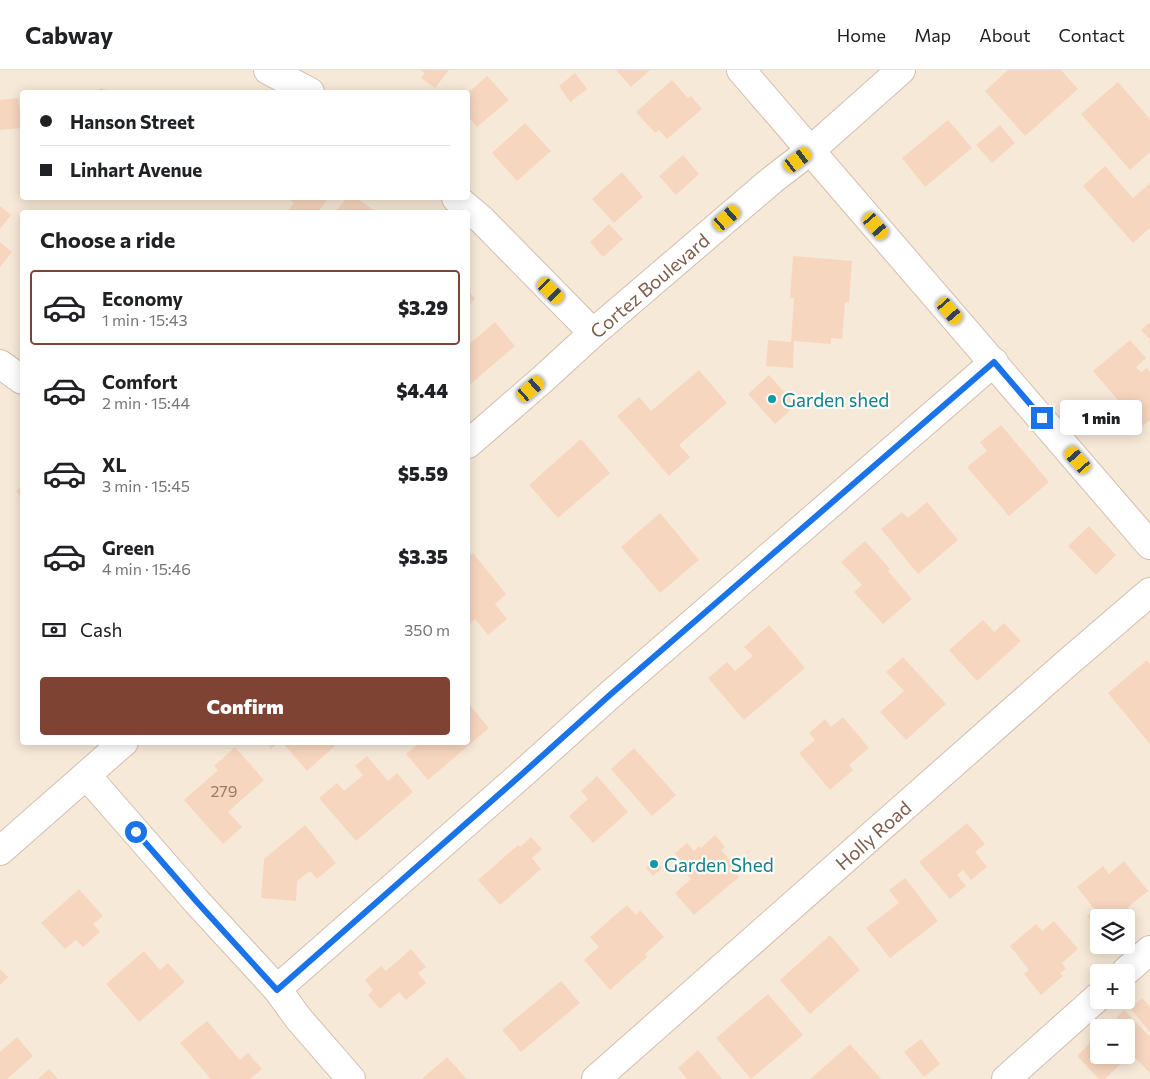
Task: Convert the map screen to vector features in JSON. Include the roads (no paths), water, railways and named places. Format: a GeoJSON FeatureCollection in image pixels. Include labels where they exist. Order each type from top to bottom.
{"type":"FeatureCollection","features":[{"type":"Feature","properties":{"kind":"street"},"geometry":{"type":"LineString","coordinates":[[268,70],[306,90]]}},
{"type":"Feature","properties":{"kind":"street"},"geometry":{"type":"LineString","coordinates":[[741,70],[1150,545]]}},
{"type":"Feature","properties":{"kind":"street","name":"Cortez Boulevard"},"geometry":{"type":"LineString","coordinates":[[470,442],[593,333],[772,180],[811,150],[902,70]]}},
{"type":"Feature","properties":{"kind":"street"},"geometry":{"type":"LineString","coordinates":[[458,200],[482,220],[593,333]]}},
{"type":"Feature","properties":{"kind":"street"},"geometry":{"type":"LineString","coordinates":[[277,990],[611,694],[994,362]]}},
{"type":"Feature","properties":{"kind":"street"},"geometry":{"type":"LineString","coordinates":[[0,364],[20,379]]}},
{"type":"Feature","properties":{"kind":"street","name":"Holly Road"},"geometry":{"type":"LineString","coordinates":[[596,1079],[1150,592]]}},
{"type":"Feature","properties":{"kind":"street"},"geometry":{"type":"LineString","coordinates":[[0,850],[121,745]]}},
{"type":"Feature","properties":{"kind":"street"},"geometry":{"type":"LineString","coordinates":[[87,776],[277,990],[298,1018],[351,1079]]}},
{"type":"Feature","properties":{"kind":"street"},"geometry":{"type":"LineString","coordinates":[[1134,964],[1150,950]]}},
{"type":"Feature","properties":{"kind":"street"},"geometry":{"type":"LineString","coordinates":[[1006,1079],[1090,1004]]}},
{"type":"Feature","properties":{"kind":"place","name":"Garden shed"},"geometry":{"type":"Point","coordinates":[772,399]}},
{"type":"Feature","properties":{"kind":"place","name":"Garden Shed"},"geometry":{"type":"Point","coordinates":[654,864]}}]}
